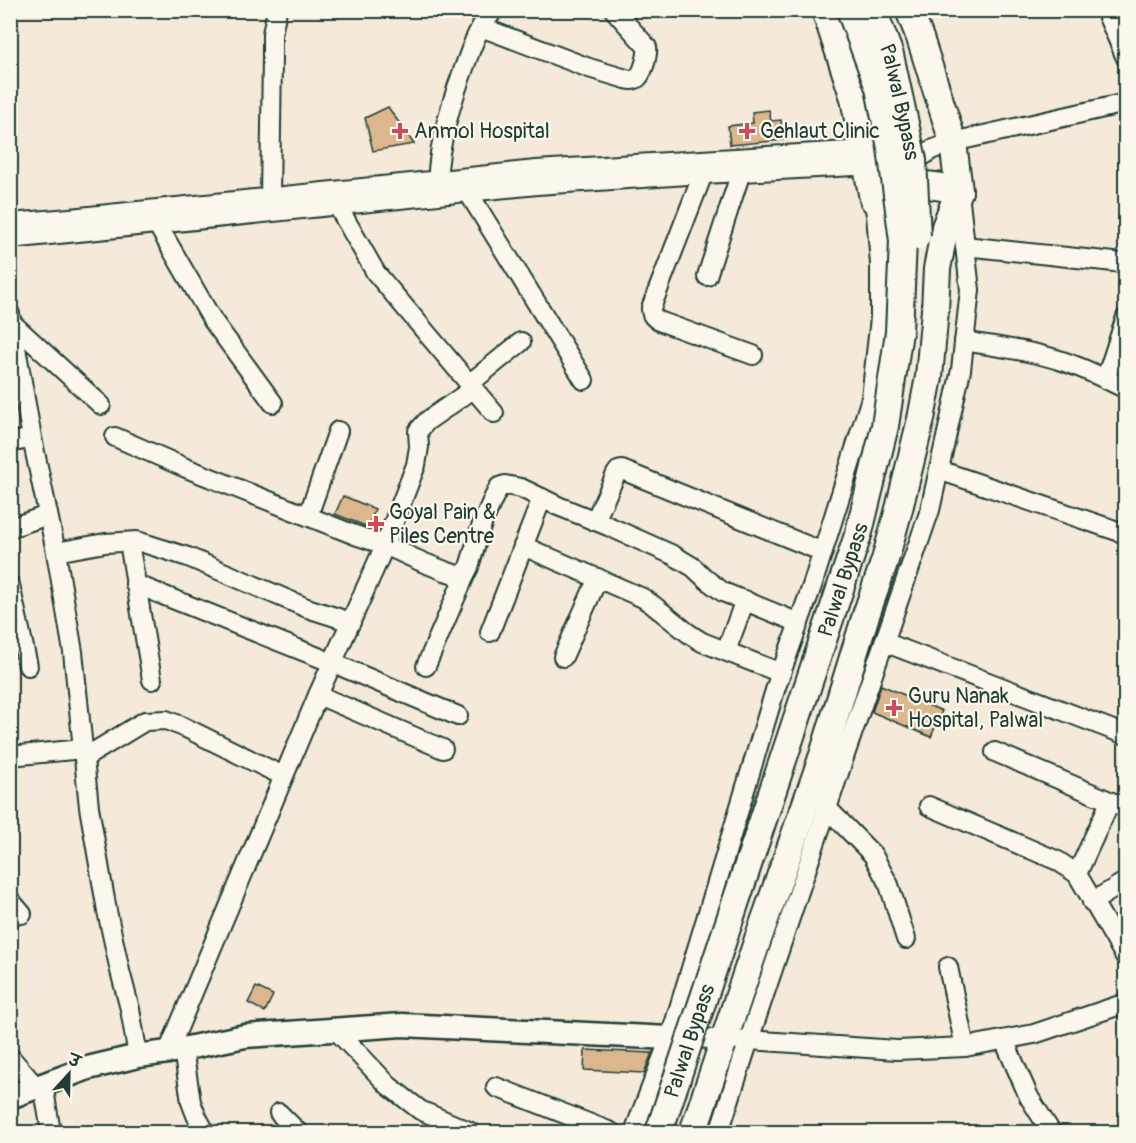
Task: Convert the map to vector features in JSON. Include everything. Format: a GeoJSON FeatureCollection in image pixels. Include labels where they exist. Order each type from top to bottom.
{"type":"FeatureCollection","features":[{"type":"Feature","properties":{"kind":"highway"},"geometry":{"type":"LineString","coordinates":[[650,1132],[849,534],[881,404],[893,303],[894,235],[890,218],[873,199],[854,98],[825,10]]}},
{"type":"Feature","properties":{"kind":"highway","name":"Palwal Bypass"},"geometry":{"type":"LineString","coordinates":[[659,1132],[681,1038],[859,532],[885,426],[899,332],[903,241],[892,156],[879,88],[850,10]]}},
{"type":"Feature","properties":{"kind":"highway","name":"Palwal Bypass"},"geometry":{"type":"LineString","coordinates":[[677,1132],[849,617],[882,506],[905,412],[916,309],[917,219],[913,160],[890,55],[873,10]]}},
{"type":"Feature","properties":{"kind":"highway"},"geometry":{"type":"LineString","coordinates":[[693,1132],[737,1040],[866,615],[885,560],[900,509],[921,419],[929,376],[937,269],[945,227],[959,191],[942,146],[931,72],[909,10]]}},
{"type":"Feature","properties":{"kind":"highway"},"geometry":{"type":"LineString","coordinates":[[873,199],[885,191],[905,185],[941,186],[959,191]]}},
{"type":"Feature","properties":{"kind":"main road"},"geometry":{"type":"LineString","coordinates":[[10,1097],[88,1068],[245,1036],[402,1025],[681,1038]]}},
{"type":"Feature","properties":{"kind":"street"},"geometry":{"type":"LineString","coordinates":[[271,204],[272,34],[277,10]]}},
{"type":"Feature","properties":{"kind":"street"},"geometry":{"type":"LineString","coordinates":[[438,187],[441,152],[449,114],[474,41],[494,10]]}},
{"type":"Feature","properties":{"kind":"street"},"geometry":{"type":"LineString","coordinates":[[481,27],[589,68],[626,79],[636,79],[641,75],[648,51],[647,47],[614,10]]}},
{"type":"Feature","properties":{"kind":"street"},"geometry":{"type":"LineString","coordinates":[[1105,10],[1125,58]]}},
{"type":"Feature","properties":{"kind":"street"},"geometry":{"type":"LineString","coordinates":[[10,239],[154,217],[438,187],[468,192],[537,185],[741,172],[892,156],[919,159],[942,146],[1125,103]]}},
{"type":"Feature","properties":{"kind":"street"},"geometry":{"type":"LineString","coordinates":[[271,204],[337,205],[536,170],[602,165],[866,158]]}},
{"type":"Feature","properties":{"kind":"street"},"geometry":{"type":"LineString","coordinates":[[707,276],[741,172]]}},
{"type":"Feature","properties":{"kind":"street"},"geometry":{"type":"LineString","coordinates":[[704,174],[651,308],[651,314],[659,321],[753,355]]}},
{"type":"Feature","properties":{"kind":"street"},"geometry":{"type":"LineString","coordinates":[[719,1132],[737,1040],[827,808],[930,510],[961,370],[970,290],[959,191]]}},
{"type":"Feature","properties":{"kind":"street"},"geometry":{"type":"LineString","coordinates":[[468,192],[585,380]]}},
{"type":"Feature","properties":{"kind":"street"},"geometry":{"type":"LineString","coordinates":[[634,1132],[681,1038],[781,674],[823,552],[871,398],[880,307],[880,264],[873,199]]}},
{"type":"Feature","properties":{"kind":"street"},"geometry":{"type":"LineString","coordinates":[[337,205],[376,273],[494,413]]}},
{"type":"Feature","properties":{"kind":"street"},"geometry":{"type":"LineString","coordinates":[[10,223],[70,218],[154,217]]}},
{"type":"Feature","properties":{"kind":"street"},"geometry":{"type":"LineString","coordinates":[[154,217],[213,321],[273,404]]}},
{"type":"Feature","properties":{"kind":"street"},"geometry":{"type":"LineString","coordinates":[[965,246],[1125,264]]}},
{"type":"Feature","properties":{"kind":"street"},"geometry":{"type":"LineString","coordinates":[[1106,378],[1125,317]]}},
{"type":"Feature","properties":{"kind":"street"},"geometry":{"type":"LineString","coordinates":[[11,319],[101,405]]}},
{"type":"Feature","properties":{"kind":"street"},"geometry":{"type":"LineString","coordinates":[[11,319],[73,652],[89,807],[107,910],[130,1009],[138,1056]]}},
{"type":"Feature","properties":{"kind":"street"},"geometry":{"type":"LineString","coordinates":[[964,341],[1029,352],[1064,361],[1106,378],[1125,389]]}},
{"type":"Feature","properties":{"kind":"street"},"geometry":{"type":"LineString","coordinates":[[205,1132],[191,1102],[175,1050],[283,776],[385,545],[416,465],[419,447],[418,431],[521,342]]}},
{"type":"Feature","properties":{"kind":"street"},"geometry":{"type":"LineString","coordinates":[[308,516],[338,431]]}},
{"type":"Feature","properties":{"kind":"street"},"geometry":{"type":"LineString","coordinates":[[115,437],[186,468],[385,545],[445,571],[457,574],[466,573]]}},
{"type":"Feature","properties":{"kind":"street"},"geometry":{"type":"LineString","coordinates":[[10,443],[32,438]]}},
{"type":"Feature","properties":{"kind":"street"},"geometry":{"type":"LineString","coordinates":[[596,521],[616,474],[622,470],[823,552]]}},
{"type":"Feature","properties":{"kind":"street"},"geometry":{"type":"LineString","coordinates":[[939,470],[1125,534]]}},
{"type":"Feature","properties":{"kind":"street"},"geometry":{"type":"LineString","coordinates":[[426,666],[466,573],[482,524],[499,487],[505,485],[521,488],[673,555],[693,567],[723,591],[799,623]]}},
{"type":"Feature","properties":{"kind":"street"},"geometry":{"type":"LineString","coordinates":[[490,632],[542,498]]}},
{"type":"Feature","properties":{"kind":"street"},"geometry":{"type":"LineString","coordinates":[[10,528],[48,515]]}},
{"type":"Feature","properties":{"kind":"street"},"geometry":{"type":"LineString","coordinates":[[56,552],[105,543],[138,541],[188,557],[289,600],[351,622]]}},
{"type":"Feature","properties":{"kind":"street"},"geometry":{"type":"LineString","coordinates":[[129,542],[152,680]]}},
{"type":"Feature","properties":{"kind":"street"},"geometry":{"type":"LineString","coordinates":[[523,546],[643,598],[702,642],[781,674]]}},
{"type":"Feature","properties":{"kind":"street"},"geometry":{"type":"LineString","coordinates":[[563,657],[598,578]]}},
{"type":"Feature","properties":{"kind":"street"},"geometry":{"type":"LineString","coordinates":[[135,584],[458,716]]}},
{"type":"Feature","properties":{"kind":"street"},"geometry":{"type":"LineString","coordinates":[[10,585],[28,666]]}},
{"type":"Feature","properties":{"kind":"street"},"geometry":{"type":"LineString","coordinates":[[726,651],[745,600]]}},
{"type":"Feature","properties":{"kind":"street"},"geometry":{"type":"LineString","coordinates":[[884,642],[1125,735]]}},
{"type":"Feature","properties":{"kind":"street"},"geometry":{"type":"LineString","coordinates":[[318,695],[443,749]]}},
{"type":"Feature","properties":{"kind":"street"},"geometry":{"type":"LineString","coordinates":[[10,756],[83,753],[146,721],[166,720],[283,776]]}},
{"type":"Feature","properties":{"kind":"street"},"geometry":{"type":"LineString","coordinates":[[995,752],[1118,805],[1077,874]]}},
{"type":"Feature","properties":{"kind":"street"},"geometry":{"type":"LineString","coordinates":[[929,806],[1058,861],[1077,874],[1125,958]]}},
{"type":"Feature","properties":{"kind":"street"},"geometry":{"type":"LineString","coordinates":[[827,808],[873,855],[889,885],[906,939]]}},
{"type":"Feature","properties":{"kind":"street"},"geometry":{"type":"LineString","coordinates":[[1092,902],[1125,881]]}},
{"type":"Feature","properties":{"kind":"street"},"geometry":{"type":"LineString","coordinates":[[948,968],[965,1047]]}},
{"type":"Feature","properties":{"kind":"street"},"geometry":{"type":"LineString","coordinates":[[681,1038],[897,1050],[965,1047],[1034,1034],[1125,1004]]}},
{"type":"Feature","properties":{"kind":"street"},"geometry":{"type":"LineString","coordinates":[[336,1030],[389,1086],[420,1110],[471,1132]]}},
{"type":"Feature","properties":{"kind":"street"},"geometry":{"type":"LineString","coordinates":[[1004,1040],[1029,1096],[1051,1132]]}},
{"type":"Feature","properties":{"kind":"street"},"geometry":{"type":"LineString","coordinates":[[10,1057],[40,1086],[51,1132]]}},
{"type":"Feature","properties":{"kind":"street"},"geometry":{"type":"LineString","coordinates":[[496,1087],[611,1132]]}},
{"type":"Feature","properties":{"kind":"street"},"geometry":{"type":"LineString","coordinates":[[279,1113],[298,1132]]}},
{"type":"Feature","properties":{"kind":"building"},"geometry":{"type":"Polygon","coordinates":[[[388,107],[414,144],[373,151],[365,118],[388,107]]]}},
{"type":"Feature","properties":{"kind":"building"},"geometry":{"type":"Polygon","coordinates":[[[769,110],[771,121],[781,120],[783,140],[730,145],[728,126],[753,123],[752,112],[769,110]]]}},
{"type":"Feature","properties":{"kind":"building"},"geometry":{"type":"Polygon","coordinates":[[[343,496],[375,509],[368,527],[335,514],[343,496]]]}},
{"type":"Feature","properties":{"kind":"building"},"geometry":{"type":"Polygon","coordinates":[[[881,685],[942,711],[931,737],[872,712],[881,685]]]}},
{"type":"Feature","properties":{"kind":"building"},"geometry":{"type":"Polygon","coordinates":[[[256,987],[273,995],[265,1012],[248,1003],[256,987]]]}},
{"type":"Feature","properties":{"kind":"building"},"geometry":{"type":"Polygon","coordinates":[[[585,1050],[652,1053],[644,1073],[584,1070],[585,1050]]]}},
{"type":"Feature","properties":{"kind":"place","name":"Anmol Hospital"},"geometry":{"type":"Point","coordinates":[400,131]}},
{"type":"Feature","properties":{"kind":"place","name":"Gehlaut Clinic"},"geometry":{"type":"Point","coordinates":[747,131]}},
{"type":"Feature","properties":{"kind":"place","name":"Goyal Pain & Piles Centre"},"geometry":{"type":"Point","coordinates":[376,524]}},
{"type":"Feature","properties":{"kind":"place","name":"Guru Nanak Hospital, Palwal"},"geometry":{"type":"Point","coordinates":[894,708]}}]}
